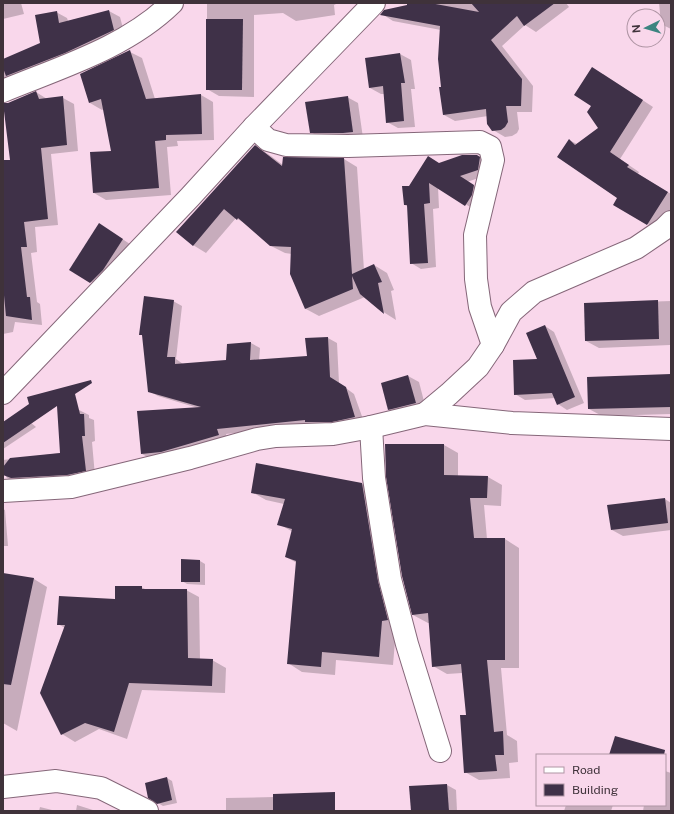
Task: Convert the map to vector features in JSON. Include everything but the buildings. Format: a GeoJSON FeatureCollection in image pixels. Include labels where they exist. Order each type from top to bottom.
{"type":"FeatureCollection","features":[{"type":"Feature","properties":{"kind":"street"},"geometry":{"type":"LineString","coordinates":[[3,91],[100,51],[131,34],[157,17],[172,3]]}},
{"type":"Feature","properties":{"kind":"street"},"geometry":{"type":"LineString","coordinates":[[3,390],[163,226],[254,127],[374,3]]}},
{"type":"Feature","properties":{"kind":"street"},"geometry":{"type":"LineString","coordinates":[[254,127],[268,140],[286,145],[348,146],[480,142],[490,147],[493,160],[475,235],[476,279],[480,307],[493,345]]}},
{"type":"Feature","properties":{"kind":"street"},"geometry":{"type":"LineString","coordinates":[[425,414],[478,367],[493,345],[511,312],[534,292],[636,248],[664,229],[671,222]]}},
{"type":"Feature","properties":{"kind":"street"},"geometry":{"type":"LineString","coordinates":[[3,491],[71,487],[190,458],[257,439],[276,436],[333,434],[371,427],[425,414],[512,422],[671,429]]}},
{"type":"Feature","properties":{"kind":"street"},"geometry":{"type":"LineString","coordinates":[[371,427],[374,478],[390,579],[407,644],[440,751]]}},
{"type":"Feature","properties":{"kind":"street"},"geometry":{"type":"LineString","coordinates":[[3,787],[56,781],[101,788],[147,811]]}}]}
